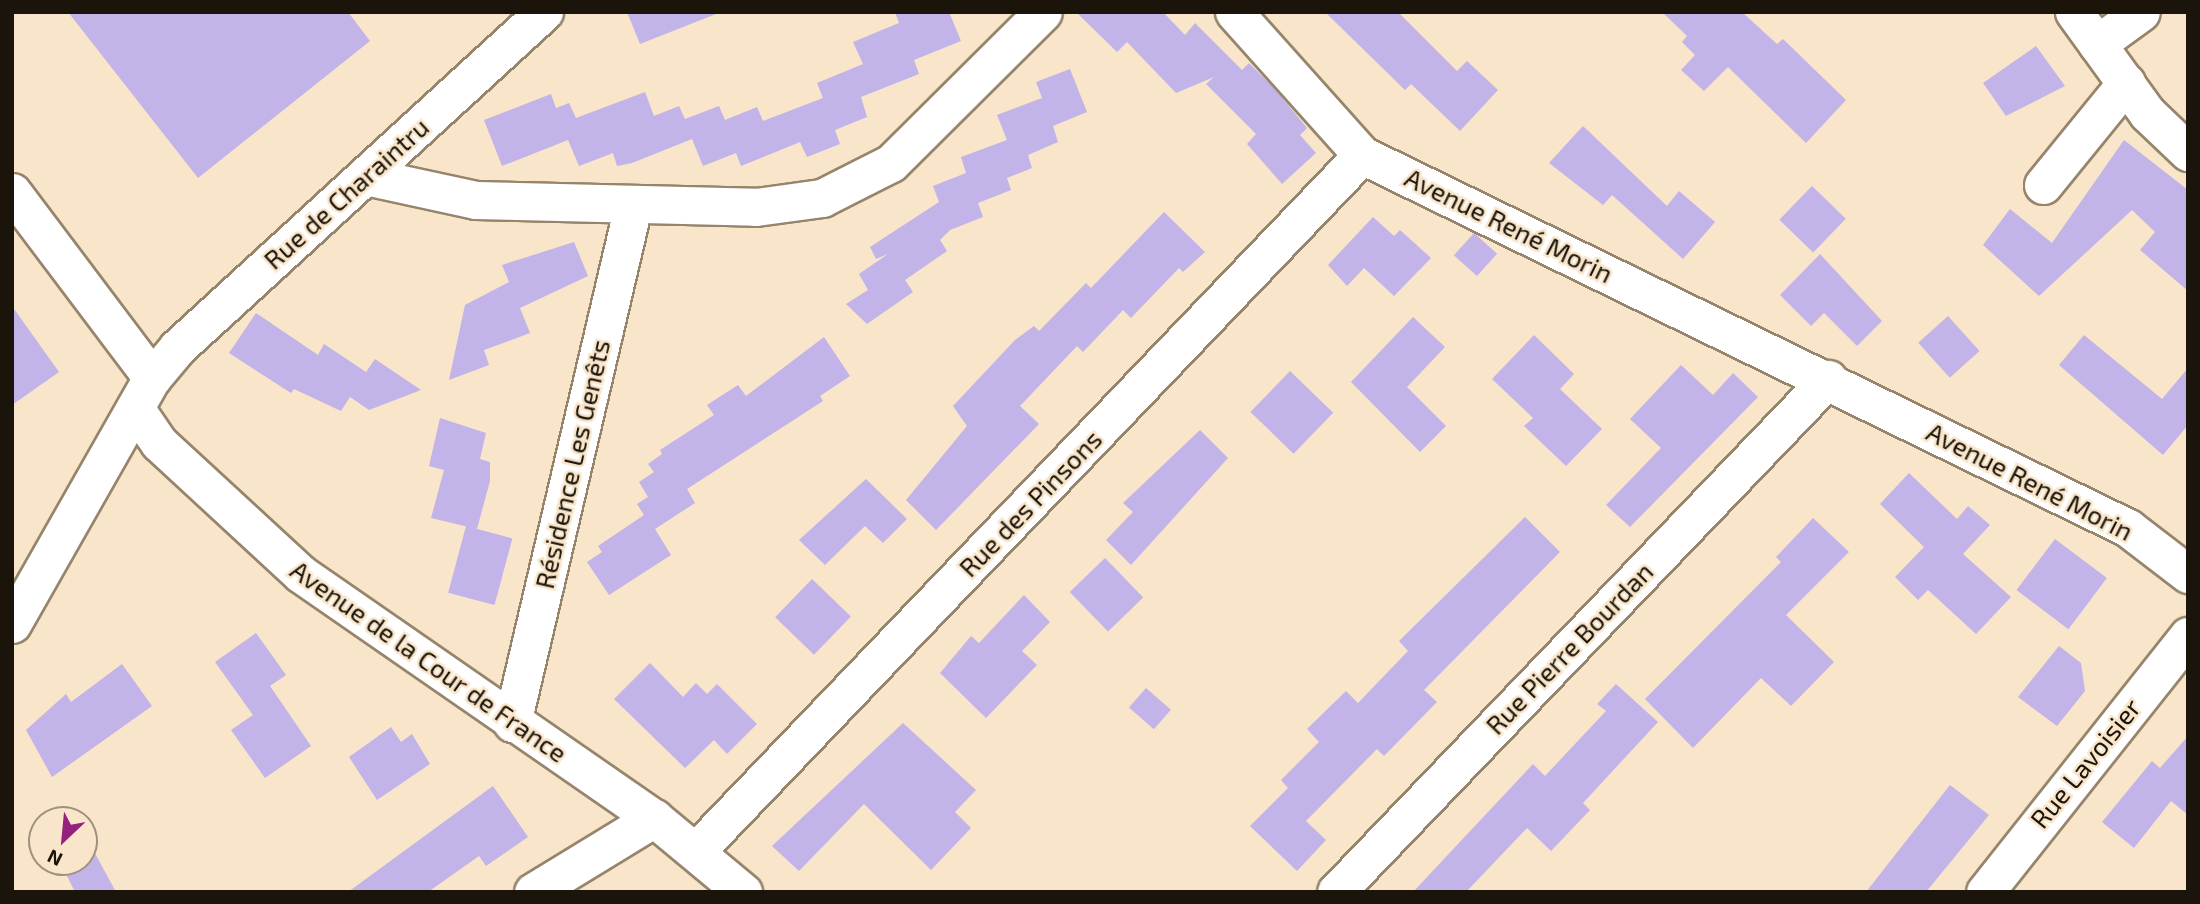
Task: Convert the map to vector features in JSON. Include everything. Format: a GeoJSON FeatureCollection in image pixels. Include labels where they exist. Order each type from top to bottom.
{"type":"FeatureCollection","features":[{"type":"Feature","properties":{"kind":"street","name":"Rue de Charaintru"},"geometry":{"type":"LineString","coordinates":[[12,624],[143,393],[365,176],[544,12]]}},
{"type":"Feature","properties":{"kind":"street"},"geometry":{"type":"LineString","coordinates":[[365,176],[476,200],[756,207],[822,198],[858,184],[891,163],[1043,12]]}},
{"type":"Feature","properties":{"kind":"street","name":"Avenue René Morin"},"geometry":{"type":"LineString","coordinates":[[1234,12],[1362,155],[1828,379],[2128,528],[2188,574]]}},
{"type":"Feature","properties":{"kind":"street"},"geometry":{"type":"LineString","coordinates":[[2074,12],[2126,83],[2188,152]]}},
{"type":"Feature","properties":{"kind":"street"},"geometry":{"type":"LineString","coordinates":[[2097,44],[2141,12]]}},
{"type":"Feature","properties":{"kind":"street"},"geometry":{"type":"LineString","coordinates":[[2043,185],[2126,83]]}},
{"type":"Feature","properties":{"kind":"street","name":"Rue des Pinsons"},"geometry":{"type":"LineString","coordinates":[[697,850],[1362,155]]}},
{"type":"Feature","properties":{"kind":"street","name":"Avenue de la Cour de France"},"geometry":{"type":"LineString","coordinates":[[12,192],[143,393],[159,443],[301,574],[512,723],[654,818],[697,850],[743,892]]}},
{"type":"Feature","properties":{"kind":"street","name":"Résidence Les Genêts"},"geometry":{"type":"LineString","coordinates":[[512,723],[633,206]]}},
{"type":"Feature","properties":{"kind":"street","name":"Rue Pierre Bourdan"},"geometry":{"type":"LineString","coordinates":[[1336,892],[1828,379]]}},
{"type":"Feature","properties":{"kind":"street","name":"Rue Lavoisier"},"geometry":{"type":"LineString","coordinates":[[1985,892],[2188,636]]}},
{"type":"Feature","properties":{"kind":"street"},"geometry":{"type":"LineString","coordinates":[[533,892],[654,818]]}},
{"type":"Feature","properties":{"kind":"building"},"geometry":{"type":"Polygon","coordinates":[[[68,12],[348,12],[370,41],[198,178],[68,12]]]}},
{"type":"Feature","properties":{"kind":"building"},"geometry":{"type":"Polygon","coordinates":[[[627,12],[716,12],[716,14],[640,44],[627,12]]]}},
{"type":"Feature","properties":{"kind":"building"},"geometry":{"type":"Polygon","coordinates":[[[895,12],[949,12],[961,41],[914,60],[919,74],[861,97],[867,117],[835,130],[840,144],[807,157],[800,142],[741,166],[736,153],[703,166],[692,139],[632,163],[617,166],[613,153],[579,166],[568,140],[502,166],[484,120],[551,94],[556,108],[569,103],[576,118],[645,92],[654,116],[679,106],[685,119],[719,106],[725,120],[757,107],[763,121],[823,98],[817,83],[863,64],[853,42],[899,23],[895,12]]]}},
{"type":"Feature","properties":{"kind":"building"},"geometry":{"type":"Polygon","coordinates":[[[1076,12],[1163,12],[1185,35],[1195,23],[1242,70],[1249,63],[1274,88],[1307,128],[1300,135],[1316,153],[1282,184],[1247,144],[1256,134],[1206,84],[1214,77],[1176,93],[1127,42],[1117,52],[1076,12]]]}},
{"type":"Feature","properties":{"kind":"building"},"geometry":{"type":"Polygon","coordinates":[[[1325,12],[1398,12],[1457,71],[1467,61],[1498,90],[1460,131],[1411,84],[1405,90],[1325,12]]]}},
{"type":"Feature","properties":{"kind":"building"},"geometry":{"type":"Polygon","coordinates":[[[1662,12],[1742,12],[1777,44],[1783,39],[1846,100],[1806,143],[1728,67],[1704,91],[1681,70],[1695,55],[1682,42],[1687,36],[1662,12]]]}},
{"type":"Feature","properties":{"kind":"building"},"geometry":{"type":"Polygon","coordinates":[[[2036,46],[2065,86],[2006,116],[1983,83],[2036,46]]]}},
{"type":"Feature","properties":{"kind":"building"},"geometry":{"type":"Polygon","coordinates":[[[1070,69],[1087,112],[1053,126],[1058,142],[1028,155],[1032,168],[1007,178],[1011,190],[978,203],[983,217],[950,230],[940,240],[947,251],[905,280],[913,292],[867,324],[846,304],[868,290],[859,274],[888,254],[876,259],[870,247],[939,202],[933,186],[966,173],[961,157],[1007,140],[997,115],[1042,98],[1036,82],[1070,69]]]}},
{"type":"Feature","properties":{"kind":"building"},"geometry":{"type":"Polygon","coordinates":[[[1583,126],[1667,206],[1679,191],[1715,222],[1683,259],[1612,195],[1603,205],[1549,163],[1583,126]]]}},
{"type":"Feature","properties":{"kind":"building"},"geometry":{"type":"Polygon","coordinates":[[[2124,140],[2188,190],[2188,291],[2140,250],[2155,232],[2132,210],[2039,296],[1983,245],[2010,209],[2052,243],[2124,140]]]}},
{"type":"Feature","properties":{"kind":"building"},"geometry":{"type":"Polygon","coordinates":[[[1812,186],[1846,219],[1813,252],[1779,220],[1812,186]]]}},
{"type":"Feature","properties":{"kind":"building"},"geometry":{"type":"Polygon","coordinates":[[[1164,212],[1205,252],[1183,272],[1179,268],[1131,318],[1123,310],[1083,352],[1077,346],[1020,406],[1039,424],[936,530],[906,500],[967,426],[953,406],[1015,340],[1034,326],[1039,331],[1086,283],[1091,288],[1164,212]]]}},
{"type":"Feature","properties":{"kind":"building"},"geometry":{"type":"Polygon","coordinates":[[[1373,217],[1394,236],[1400,230],[1431,258],[1394,296],[1364,268],[1347,286],[1328,265],[1373,217]]]}},
{"type":"Feature","properties":{"kind":"building"},"geometry":{"type":"Polygon","coordinates":[[[1474,233],[1497,254],[1477,276],[1454,255],[1474,233]]]}},
{"type":"Feature","properties":{"kind":"building"},"geometry":{"type":"Polygon","coordinates":[[[574,242],[588,276],[520,308],[530,333],[484,350],[489,365],[449,380],[465,305],[509,282],[502,265],[574,242]]]}},
{"type":"Feature","properties":{"kind":"building"},"geometry":{"type":"Polygon","coordinates":[[[1820,254],[1882,321],[1857,346],[1824,313],[1811,326],[1780,295],[1820,254]]]}},
{"type":"Feature","properties":{"kind":"building"},"geometry":{"type":"Polygon","coordinates":[[[12,306],[59,372],[12,405],[12,306]]]}},
{"type":"Feature","properties":{"kind":"building"},"geometry":{"type":"Polygon","coordinates":[[[256,313],[318,355],[324,344],[366,372],[375,359],[421,390],[369,410],[350,397],[341,411],[294,389],[291,393],[229,353],[256,313]]]}},
{"type":"Feature","properties":{"kind":"building"},"geometry":{"type":"Polygon","coordinates":[[[1948,316],[1979,351],[1950,378],[1918,343],[1948,316]]]}},
{"type":"Feature","properties":{"kind":"building"},"geometry":{"type":"Polygon","coordinates":[[[1413,317],[1445,347],[1407,387],[1446,426],[1420,452],[1351,382],[1413,317]]]}},
{"type":"Feature","properties":{"kind":"building"},"geometry":{"type":"Polygon","coordinates":[[[1534,335],[1574,374],[1560,389],[1602,429],[1566,466],[1524,426],[1533,418],[1492,379],[1534,335]]]}},
{"type":"Feature","properties":{"kind":"building"},"geometry":{"type":"Polygon","coordinates":[[[2084,335],[2162,399],[2188,368],[2188,425],[2163,455],[2059,365],[2084,335]]]}},
{"type":"Feature","properties":{"kind":"building"},"geometry":{"type":"Polygon","coordinates":[[[824,337],[850,376],[820,396],[823,401],[687,489],[695,503],[655,529],[671,555],[609,595],[587,562],[602,552],[598,546],[644,515],[637,504],[648,497],[639,482],[654,472],[648,464],[662,454],[660,450],[714,415],[707,405],[738,385],[746,396],[824,337]]]}},
{"type":"Feature","properties":{"kind":"building"},"geometry":{"type":"Polygon","coordinates":[[[1681,365],[1713,395],[1733,373],[1758,397],[1630,527],[1606,505],[1661,448],[1630,419],[1681,365]]]}},
{"type":"Feature","properties":{"kind":"building"},"geometry":{"type":"Polygon","coordinates":[[[1290,371],[1333,413],[1294,454],[1250,412],[1290,371]]]}},
{"type":"Feature","properties":{"kind":"building"},"geometry":{"type":"Polygon","coordinates":[[[440,418],[486,433],[480,459],[490,462],[490,481],[477,529],[431,518],[444,470],[429,466],[440,418]]]}},
{"type":"Feature","properties":{"kind":"building"},"geometry":{"type":"Polygon","coordinates":[[[1200,430],[1228,458],[1131,565],[1106,540],[1133,512],[1123,503],[1200,430]]]}},
{"type":"Feature","properties":{"kind":"building"},"geometry":{"type":"Polygon","coordinates":[[[1909,473],[1957,519],[1968,506],[1990,525],[1963,554],[2011,597],[1976,634],[1928,590],[1918,600],[1895,577],[1924,547],[1880,504],[1909,473]]]}},
{"type":"Feature","properties":{"kind":"building"},"geometry":{"type":"Polygon","coordinates":[[[866,479],[907,519],[883,543],[865,526],[825,565],[799,540],[866,479]]]}},
{"type":"Feature","properties":{"kind":"building"},"geometry":{"type":"Polygon","coordinates":[[[1525,517],[1560,552],[1424,690],[1437,702],[1384,756],[1377,749],[1306,821],[1326,840],[1297,871],[1250,826],[1288,788],[1281,780],[1319,742],[1307,729],[1346,691],[1358,703],[1408,651],[1399,641],[1525,517]]]}},
{"type":"Feature","properties":{"kind":"building"},"geometry":{"type":"Polygon","coordinates":[[[1813,518],[1849,552],[1786,615],[1834,662],[1791,706],[1761,678],[1693,748],[1645,699],[1781,562],[1776,557],[1813,518]]]}},
{"type":"Feature","properties":{"kind":"building"},"geometry":{"type":"Polygon","coordinates":[[[466,526],[512,538],[495,605],[448,593],[466,526]]]}},
{"type":"Feature","properties":{"kind":"building"},"geometry":{"type":"Polygon","coordinates":[[[2055,539],[2107,578],[2068,629],[2016,590],[2055,539]]]}},
{"type":"Feature","properties":{"kind":"building"},"geometry":{"type":"Polygon","coordinates":[[[1105,558],[1143,598],[1108,632],[1070,592],[1105,558]]]}},
{"type":"Feature","properties":{"kind":"building"},"geometry":{"type":"Polygon","coordinates":[[[812,579],[851,617],[814,655],[775,617],[812,579]]]}},
{"type":"Feature","properties":{"kind":"building"},"geometry":{"type":"Polygon","coordinates":[[[1024,595],[1050,622],[1022,651],[1037,665],[986,718],[940,673],[971,636],[979,643],[1024,595]]]}},
{"type":"Feature","properties":{"kind":"building"},"geometry":{"type":"Polygon","coordinates":[[[256,633],[286,675],[270,686],[311,746],[265,778],[231,730],[253,715],[215,662],[256,633]]]}},
{"type":"Feature","properties":{"kind":"building"},"geometry":{"type":"Polygon","coordinates":[[[2059,646],[2081,663],[2085,691],[2057,726],[2018,697],[2059,646]]]}},
{"type":"Feature","properties":{"kind":"building"},"geometry":{"type":"Polygon","coordinates":[[[650,663],[683,697],[696,683],[707,694],[717,684],[757,724],[727,754],[714,740],[685,768],[614,699],[650,663]]]}},
{"type":"Feature","properties":{"kind":"building"},"geometry":{"type":"Polygon","coordinates":[[[122,664],[152,706],[52,777],[26,730],[66,694],[71,702],[122,664]]]}},
{"type":"Feature","properties":{"kind":"building"},"geometry":{"type":"Polygon","coordinates":[[[1616,684],[1658,722],[1583,803],[1590,810],[1551,851],[1527,828],[1466,892],[1413,892],[1533,764],[1545,776],[1606,711],[1597,704],[1616,684]]]}},
{"type":"Feature","properties":{"kind":"building"},"geometry":{"type":"Polygon","coordinates":[[[1146,688],[1171,710],[1154,729],[1129,708],[1146,688]]]}},
{"type":"Feature","properties":{"kind":"building"},"geometry":{"type":"Polygon","coordinates":[[[903,723],[976,790],[955,812],[971,828],[931,870],[864,804],[799,871],[772,846],[903,723]]]}},
{"type":"Feature","properties":{"kind":"building"},"geometry":{"type":"Polygon","coordinates":[[[391,727],[401,742],[412,734],[430,764],[377,800],[349,757],[391,727]]]}},
{"type":"Feature","properties":{"kind":"building"},"geometry":{"type":"Polygon","coordinates":[[[2188,736],[2188,815],[2171,801],[2134,848],[2102,822],[2152,761],[2160,768],[2188,736]]]}},
{"type":"Feature","properties":{"kind":"building"},"geometry":{"type":"Polygon","coordinates":[[[1950,785],[1989,815],[1926,892],[1866,892],[1950,785]]]}},
{"type":"Feature","properties":{"kind":"building"},"geometry":{"type":"Polygon","coordinates":[[[493,786],[528,837],[486,866],[479,856],[428,892],[348,892],[493,786]]]}},
{"type":"Feature","properties":{"kind":"building"},"geometry":{"type":"Polygon","coordinates":[[[98,859],[116,892],[75,892],[67,876],[98,876],[98,859]]]}}]}
